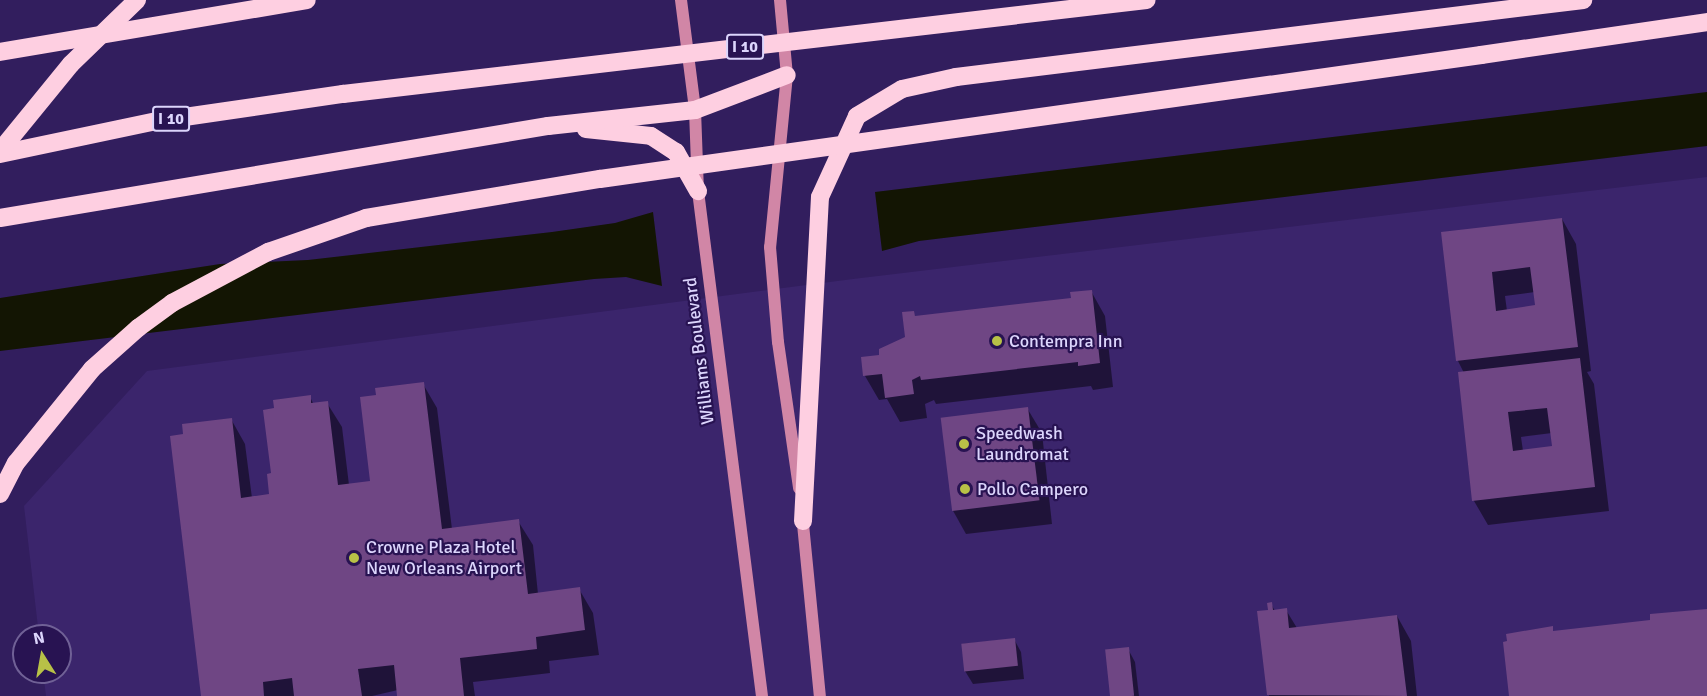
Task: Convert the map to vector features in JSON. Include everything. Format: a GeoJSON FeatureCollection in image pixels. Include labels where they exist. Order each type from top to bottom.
{"type":"FeatureCollection","features":[{"type":"Feature","properties":{"kind":"highway"},"geometry":{"type":"LineString","coordinates":[[0,152],[71,64],[137,0]]}},
{"type":"Feature","properties":{"kind":"highway"},"geometry":{"type":"LineString","coordinates":[[0,52],[307,0]]}},
{"type":"Feature","properties":{"kind":"highway","name":"I 10"},"geometry":{"type":"LineString","coordinates":[[0,152],[157,121],[343,94],[1147,0]]}},
{"type":"Feature","properties":{"kind":"highway"},"geometry":{"type":"LineString","coordinates":[[803,521],[820,197],[857,116],[902,89],[956,77],[1583,0]]}},
{"type":"Feature","properties":{"kind":"highway"},"geometry":{"type":"LineString","coordinates":[[0,494],[16,463],[92,369],[138,328],[172,303],[268,252],[366,218],[600,178],[1707,22]]}},
{"type":"Feature","properties":{"kind":"highway"},"geometry":{"type":"LineString","coordinates":[[0,218],[549,126],[695,110],[787,75]]}},
{"type":"Feature","properties":{"kind":"highway"},"geometry":{"type":"LineString","coordinates":[[549,126],[651,136],[676,152],[698,191]]}},
{"type":"Feature","properties":{"kind":"main road","name":"Williams Boulevard"},"geometry":{"type":"LineString","coordinates":[[681,0],[695,110],[698,191],[762,696]]}},
{"type":"Feature","properties":{"kind":"main road"},"geometry":{"type":"LineString","coordinates":[[780,0],[787,75],[770,247],[778,342],[803,521],[820,696]]}},
{"type":"Feature","properties":{"kind":"shaded area"},"geometry":{"type":"Polygon","coordinates":[[[1707,92],[1707,146],[919,241],[882,251],[875,192],[1707,92]]]}},
{"type":"Feature","properties":{"kind":"shaded area"},"geometry":{"type":"Polygon","coordinates":[[[1707,177],[1707,696],[46,696],[44,684],[72,684],[72,624],[38,624],[24,506],[147,371],[853,279],[1707,177]]]}},
{"type":"Feature","properties":{"kind":"shaded area"},"geometry":{"type":"Polygon","coordinates":[[[653,212],[662,286],[626,277],[594,279],[0,351],[0,298],[220,264],[308,260],[552,232],[615,223],[653,212]]]}},
{"type":"Feature","properties":{"kind":"building"},"geometry":{"type":"Polygon","coordinates":[[[1562,218],[1578,347],[1456,361],[1441,232],[1562,218]],[[1530,267],[1492,272],[1496,311],[1535,305],[1530,267]]]}},
{"type":"Feature","properties":{"kind":"building","name":"Contempra Inn"},"geometry":{"type":"Polygon","coordinates":[[[1092,290],[1100,363],[1078,366],[1078,362],[921,380],[920,376],[912,380],[914,394],[885,398],[882,374],[863,376],[861,357],[879,355],[879,349],[905,337],[902,312],[914,311],[915,316],[1071,298],[1070,292],[1092,290]]]}},
{"type":"Feature","properties":{"kind":"building"},"geometry":{"type":"Polygon","coordinates":[[[1580,358],[1595,487],[1472,501],[1458,372],[1580,358]],[[1547,408],[1508,412],[1513,451],[1552,446],[1547,408]]]}},
{"type":"Feature","properties":{"kind":"building","name":"Crowne Plaza Hotel New Orleans Airport"},"geometry":{"type":"Polygon","coordinates":[[[424,382],[442,529],[519,519],[528,594],[580,587],[585,630],[536,637],[537,649],[460,658],[464,696],[397,696],[394,665],[358,669],[362,696],[294,696],[292,678],[263,682],[264,696],[201,696],[170,436],[183,434],[182,424],[232,418],[241,498],[269,494],[267,474],[271,473],[263,410],[274,408],[273,400],[311,395],[311,403],[328,401],[338,485],[370,481],[360,397],[376,395],[375,388],[424,382]]]}},
{"type":"Feature","properties":{"kind":"building"},"geometry":{"type":"Polygon","coordinates":[[[1028,407],[1039,500],[952,511],[941,418],[1028,407]]]}},
{"type":"Feature","properties":{"kind":"building"},"geometry":{"type":"Polygon","coordinates":[[[1272,602],[1273,610],[1287,608],[1289,628],[1397,615],[1407,696],[1267,695],[1257,611],[1268,610],[1267,603],[1272,602]]]}},
{"type":"Feature","properties":{"kind":"building"},"geometry":{"type":"Polygon","coordinates":[[[1707,609],[1707,696],[1509,696],[1503,642],[1507,641],[1506,634],[1553,626],[1553,631],[1650,620],[1650,614],[1707,609]]]}},
{"type":"Feature","properties":{"kind":"building"},"geometry":{"type":"Polygon","coordinates":[[[1015,638],[1018,666],[964,671],[961,644],[1015,638]]]}},
{"type":"Feature","properties":{"kind":"building"},"geometry":{"type":"Polygon","coordinates":[[[1129,647],[1134,696],[1110,696],[1105,650],[1129,647]]]}},
{"type":"Feature","properties":{"kind":"place","name":"Contempra Inn"},"geometry":{"type":"Point","coordinates":[997,341]}},
{"type":"Feature","properties":{"kind":"place","name":"Speedwash Laundromat"},"geometry":{"type":"Point","coordinates":[964,444]}},
{"type":"Feature","properties":{"kind":"place","name":"Pollo Campero"},"geometry":{"type":"Point","coordinates":[965,489]}},
{"type":"Feature","properties":{"kind":"place","name":"Crowne Plaza Hotel New Orleans Airport"},"geometry":{"type":"Point","coordinates":[354,558]}}]}
